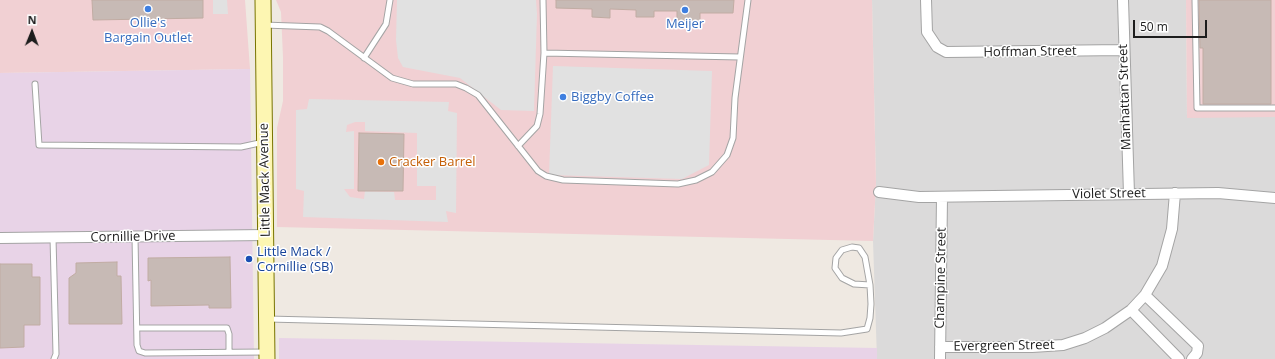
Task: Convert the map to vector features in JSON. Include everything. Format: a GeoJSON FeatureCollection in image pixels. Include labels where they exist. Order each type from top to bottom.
{"type":"FeatureCollection","features":[{"type":"Feature","properties":{"kind":"main road","name":"Little Mack Avenue"},"geometry":{"type":"LineString","coordinates":[[263,0],[267,355]]}},
{"type":"Feature","properties":{"kind":"street","name":"Hoffman Street"},"geometry":{"type":"LineString","coordinates":[[926,0],[927,32],[937,47],[951,53],[1124,50]]}},
{"type":"Feature","properties":{"kind":"street","name":"Manhattan Street"},"geometry":{"type":"LineString","coordinates":[[1122,0],[1129,194]]}},
{"type":"Feature","properties":{"kind":"street","name":"Violet Street"},"geometry":{"type":"LineString","coordinates":[[879,192],[903,195],[942,196],[1218,193],[1275,198]]}},
{"type":"Feature","properties":{"kind":"street","name":"Evergreen Street"},"geometry":{"type":"LineString","coordinates":[[940,347],[1032,347],[1063,345],[1085,338],[1105,328],[1131,310],[1145,295],[1162,266],[1174,214],[1175,193]]}},
{"type":"Feature","properties":{"kind":"street","name":"Champine Street"},"geometry":{"type":"LineString","coordinates":[[940,359],[942,196]]}},
{"type":"Feature","properties":{"kind":"street","name":"Cornillie Drive"},"geometry":{"type":"LineString","coordinates":[[0,238],[266,234]]}},
{"type":"Feature","properties":{"kind":"street"},"geometry":{"type":"LineString","coordinates":[[1145,295],[1198,346],[1197,353],[1192,359]]}},
{"type":"Feature","properties":{"kind":"street"},"geometry":{"type":"LineString","coordinates":[[1131,310],[1180,359]]}},
{"type":"Feature","properties":{"kind":"lane"},"geometry":{"type":"LineString","coordinates":[[364,58],[386,24],[390,0]]}},
{"type":"Feature","properties":{"kind":"lane"},"geometry":{"type":"LineString","coordinates":[[518,146],[537,126],[540,114],[544,53],[543,0]]}},
{"type":"Feature","properties":{"kind":"lane"},"geometry":{"type":"LineString","coordinates":[[263,25],[320,27],[328,31],[392,78],[413,84],[456,84],[466,88],[478,95],[538,171],[546,176],[563,180],[678,184],[696,180],[712,172],[727,155],[733,138],[740,58],[748,0]]}},
{"type":"Feature","properties":{"kind":"lane"},"geometry":{"type":"LineString","coordinates":[[1195,0],[1197,108],[1275,108]]}},
{"type":"Feature","properties":{"kind":"lane"},"geometry":{"type":"LineString","coordinates":[[544,53],[740,58]]}},
{"type":"Feature","properties":{"kind":"lane"},"geometry":{"type":"LineString","coordinates":[[35,84],[39,145],[242,147],[265,142]]}},
{"type":"Feature","properties":{"kind":"lane"},"geometry":{"type":"LineString","coordinates":[[135,236],[137,345],[139,352],[229,352],[267,355]]}},
{"type":"Feature","properties":{"kind":"lane"},"geometry":{"type":"LineString","coordinates":[[53,238],[56,354],[54,359]]}},
{"type":"Feature","properties":{"kind":"lane"},"geometry":{"type":"LineString","coordinates":[[267,319],[841,334],[867,329],[870,318],[870,285],[865,257],[859,248],[852,247],[842,250],[836,258],[835,268],[842,278],[854,284],[870,285]]}},
{"type":"Feature","properties":{"kind":"lane"},"geometry":{"type":"LineString","coordinates":[[137,328],[227,328],[229,334],[229,352]]}},
{"type":"Feature","properties":{"kind":"shaded area"},"geometry":{"type":"Polygon","coordinates":[[[0,0],[245,0],[250,69],[0,73],[0,0]]]}},
{"type":"Feature","properties":{"kind":"shaded area"},"geometry":{"type":"Polygon","coordinates":[[[213,0],[227,0],[228,14],[213,14],[213,0]]]}},
{"type":"Feature","properties":{"kind":"shaded area"},"geometry":{"type":"Polygon","coordinates":[[[276,0],[872,0],[876,183],[873,241],[277,227],[277,128],[283,101],[283,57],[281,12],[276,0]]]}},
{"type":"Feature","properties":{"kind":"shaded area"},"geometry":{"type":"Polygon","coordinates":[[[397,0],[536,0],[537,14],[534,111],[501,110],[460,78],[403,67],[398,58],[396,40],[397,0]]]}},
{"type":"Feature","properties":{"kind":"shaded area"},"geometry":{"type":"Polygon","coordinates":[[[872,0],[1186,0],[1187,117],[1275,117],[1275,359],[877,359],[873,241],[876,183],[872,0]]]}},
{"type":"Feature","properties":{"kind":"shaded area"},"geometry":{"type":"Polygon","coordinates":[[[1186,0],[1275,0],[1275,117],[1187,118],[1186,0]]]}},
{"type":"Feature","properties":{"kind":"shaded area"},"geometry":{"type":"Polygon","coordinates":[[[553,66],[712,71],[709,165],[682,179],[549,175],[553,66]]]}},
{"type":"Feature","properties":{"kind":"shaded area"},"geometry":{"type":"Polygon","coordinates":[[[250,69],[254,359],[0,359],[0,73],[250,69]]]}},
{"type":"Feature","properties":{"kind":"shaded area"},"geometry":{"type":"Polygon","coordinates":[[[309,99],[449,102],[448,111],[457,113],[456,213],[446,211],[448,222],[303,217],[304,191],[296,189],[296,110],[307,109],[309,99]],[[355,122],[347,125],[346,132],[354,131],[354,189],[344,189],[350,197],[364,199],[365,191],[394,192],[395,200],[436,200],[436,186],[417,186],[417,133],[365,131],[365,122],[355,122]]]}},
{"type":"Feature","properties":{"kind":"shaded area"},"geometry":{"type":"Polygon","coordinates":[[[279,338],[877,348],[877,359],[279,359],[279,338]]]}},
{"type":"Feature","properties":{"kind":"building","name":"Ollie's Bargain Outlet"},"geometry":{"type":"Polygon","coordinates":[[[92,0],[203,0],[203,18],[93,20],[92,0]]]}},
{"type":"Feature","properties":{"kind":"building","name":"Meijer"},"geometry":{"type":"Polygon","coordinates":[[[556,0],[734,0],[733,13],[700,13],[700,21],[677,20],[677,11],[654,11],[654,17],[636,17],[636,10],[610,9],[610,18],[592,17],[592,9],[556,8],[556,0]]]}},
{"type":"Feature","properties":{"kind":"building"},"geometry":{"type":"Polygon","coordinates":[[[1199,0],[1271,0],[1271,104],[1203,104],[1203,48],[1200,48],[1199,0]]]}},
{"type":"Feature","properties":{"kind":"building","name":"Cracker Barrel"},"geometry":{"type":"Polygon","coordinates":[[[359,133],[404,134],[403,191],[358,191],[359,133]]]}},
{"type":"Feature","properties":{"kind":"building"},"geometry":{"type":"Polygon","coordinates":[[[230,257],[231,308],[209,308],[209,305],[151,306],[151,280],[148,281],[148,258],[230,257]]]}},
{"type":"Feature","properties":{"kind":"building"},"geometry":{"type":"Polygon","coordinates":[[[117,262],[117,276],[121,276],[122,324],[69,324],[69,278],[76,273],[76,263],[117,262]]]}},
{"type":"Feature","properties":{"kind":"building"},"geometry":{"type":"Polygon","coordinates":[[[0,264],[32,264],[32,277],[40,277],[40,325],[24,325],[24,347],[0,348],[0,264]]]}},
{"type":"Feature","properties":{"kind":"place","name":"Ollie's Bargain Outlet"},"geometry":{"type":"Point","coordinates":[148,9]}},
{"type":"Feature","properties":{"kind":"place","name":"Meijer"},"geometry":{"type":"Point","coordinates":[685,10]}},
{"type":"Feature","properties":{"kind":"place","name":"Biggby Coffee"},"geometry":{"type":"Point","coordinates":[563,97]}},
{"type":"Feature","properties":{"kind":"place","name":"Cracker Barrel"},"geometry":{"type":"Point","coordinates":[381,162]}},
{"type":"Feature","properties":{"kind":"place","name":"Little Mack / Cornillie (SB)"},"geometry":{"type":"Point","coordinates":[249,259]}}]}
